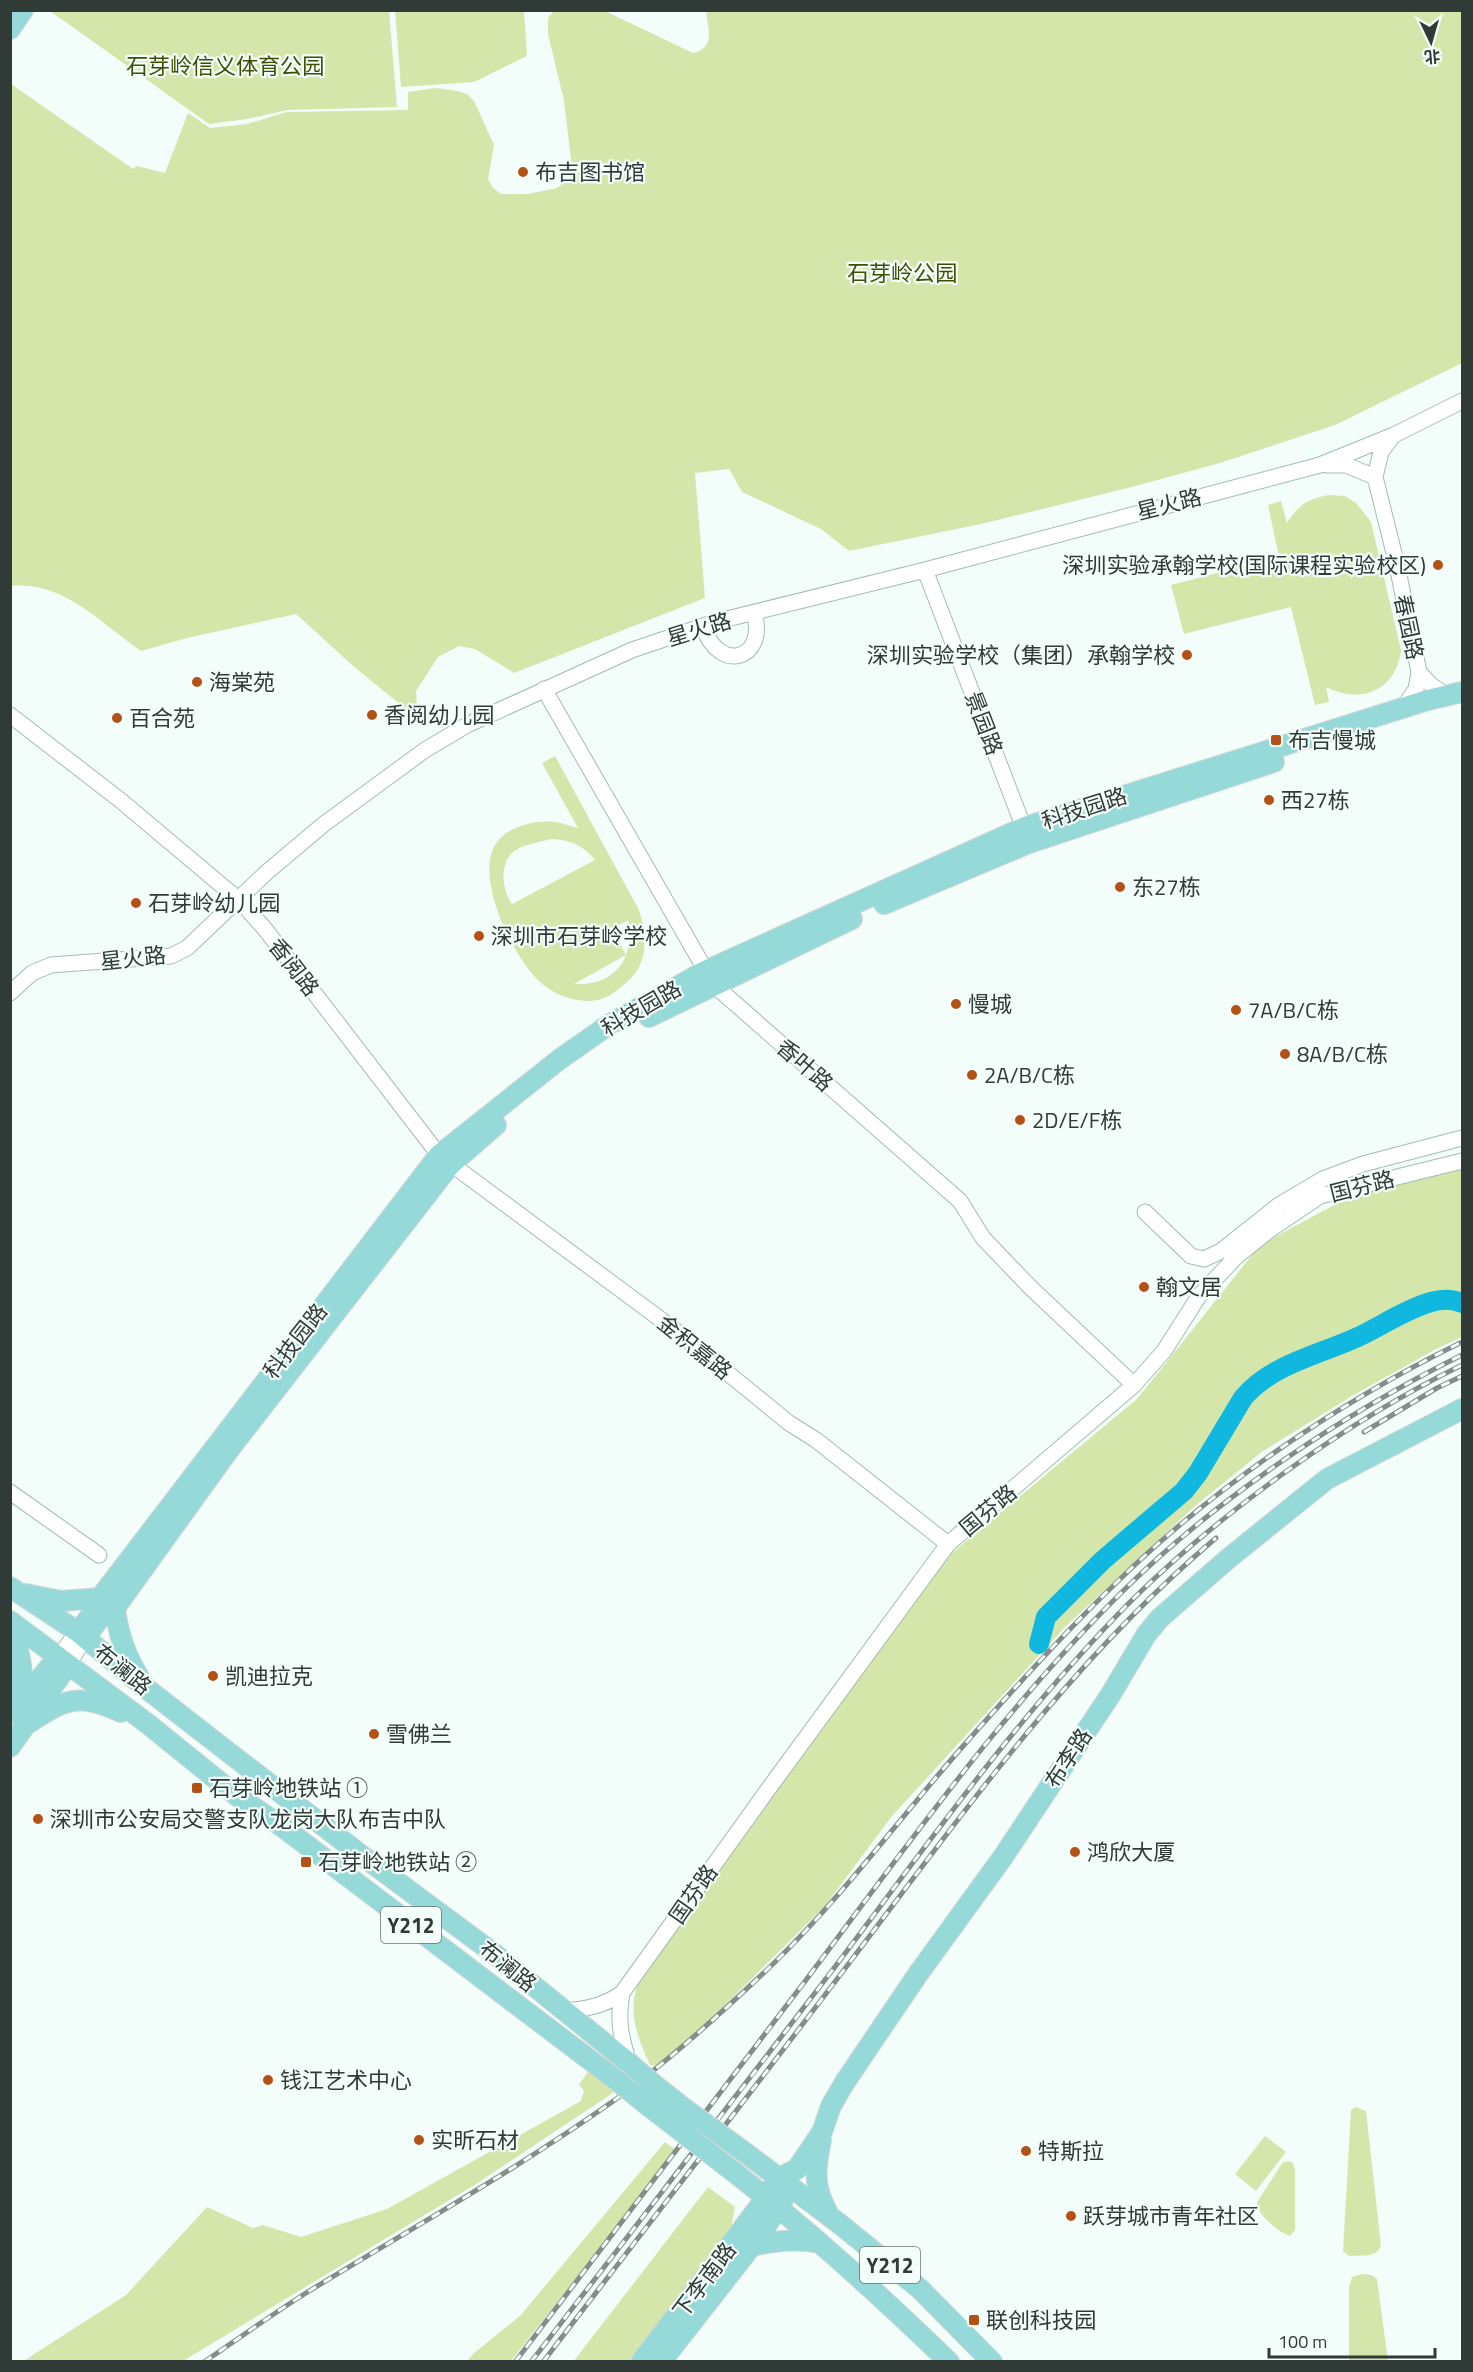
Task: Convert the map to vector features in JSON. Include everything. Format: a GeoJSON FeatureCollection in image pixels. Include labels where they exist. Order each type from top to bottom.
{"type":"FeatureCollection","features":[{"type":"Feature","properties":{"kind":"main road"},"geometry":{"type":"LineString","coordinates":[[10,29],[23,10]]}},
{"type":"Feature","properties":{"kind":"main road","name":"科技园路"},"geometry":{"type":"LineString","coordinates":[[1027,835],[1360,734],[1429,712],[1457,698]]}},
{"type":"Feature","properties":{"kind":"main road","name":"科技园路"},"geometry":{"type":"LineString","coordinates":[[81,1635],[92,1614],[107,1603],[228,1451],[445,1160],[578,1057],[710,978],[874,908],[1027,835],[1403,708],[1457,698]]}},
{"type":"Feature","properties":{"kind":"main road","name":"布李路"},"geometry":{"type":"LineString","coordinates":[[771,2202],[822,2132],[831,2106],[845,2082],[918,1974],[1003,1857],[1111,1694],[1146,1635],[1160,1618],[1229,1558],[1327,1479],[1462,1409]]}},
{"type":"Feature","properties":{"kind":"main road"},"geometry":{"type":"LineString","coordinates":[[14,1590],[61,1601],[107,1603],[129,1661],[141,1685],[117,1701]]}},
{"type":"Feature","properties":{"kind":"main road","name":"布澜路"},"geometry":{"type":"LineString","coordinates":[[14,1590],[81,1635],[141,1685],[361,1855],[492,1952],[685,2109],[747,2154],[789,2178],[829,2215],[920,2289],[992,2361]]}},
{"type":"Feature","properties":{"kind":"main road"},"geometry":{"type":"LineString","coordinates":[[10,1623],[23,1674],[10,1747]]}},
{"type":"Feature","properties":{"kind":"main road","name":"布澜路"},"geometry":{"type":"LineString","coordinates":[[10,1623],[148,1724],[237,1796],[284,1828],[734,2172],[820,2243],[949,2361]]}},
{"type":"Feature","properties":{"kind":"main road"},"geometry":{"type":"LineString","coordinates":[[16,1717],[63,1661]]}},
{"type":"Feature","properties":{"kind":"main road"},"geometry":{"type":"LineString","coordinates":[[16,1717],[64,1701],[78,1700],[104,1704],[148,1724]]}},
{"type":"Feature","properties":{"kind":"main road"},"geometry":{"type":"LineString","coordinates":[[822,2132],[817,2158],[816,2184],[819,2196],[829,2215]]}},
{"type":"Feature","properties":{"kind":"main road","name":"下李南路"},"geometry":{"type":"LineString","coordinates":[[662,2361],[751,2246],[771,2202]]}},
{"type":"Feature","properties":{"kind":"main road","name":"下李南路"},"geometry":{"type":"LineString","coordinates":[[641,2361],[771,2202]]}},
{"type":"Feature","properties":{"kind":"main road"},"geometry":{"type":"LineString","coordinates":[[751,2246],[777,2241],[804,2240],[820,2243]]}},
{"type":"Feature","properties":{"kind":"street","name":"星火路"},"geometry":{"type":"LineString","coordinates":[[10,993],[32,973],[51,965],[171,956],[187,948],[267,872],[324,824],[425,750],[467,725],[632,650],[754,613],[926,570],[1320,465],[1394,435],[1462,401]]}},
{"type":"Feature","properties":{"kind":"street"},"geometry":{"type":"LineString","coordinates":[[1320,465],[1347,465],[1375,477],[1381,452],[1394,435]]}},
{"type":"Feature","properties":{"kind":"street","name":"春园路"},"geometry":{"type":"LineString","coordinates":[[1375,477],[1396,561],[1419,672],[1416,689],[1403,708]]}},
{"type":"Feature","properties":{"kind":"street","name":"景园路"},"geometry":{"type":"LineString","coordinates":[[926,570],[1027,835]]}},
{"type":"Feature","properties":{"kind":"street"},"geometry":{"type":"LineString","coordinates":[[703,627],[709,643],[715,650],[722,654],[738,655],[752,647],[756,640],[758,632],[754,613]]}},
{"type":"Feature","properties":{"kind":"street","name":"春园路"},"geometry":{"type":"LineString","coordinates":[[1419,672],[1431,685],[1457,698]]}},
{"type":"Feature","properties":{"kind":"street","name":"香叶路"},"geometry":{"type":"LineString","coordinates":[[544,689],[710,978],[960,1200],[982,1238],[1134,1386]]}},
{"type":"Feature","properties":{"kind":"street","name":"香阅路"},"geometry":{"type":"LineString","coordinates":[[10,715],[120,800],[240,900],[265,928],[445,1160]]}},
{"type":"Feature","properties":{"kind":"street"},"geometry":{"type":"LineString","coordinates":[[1145,1212],[1191,1256],[1204,1259],[1221,1251],[1280,1205],[1323,1179],[1363,1164],[1462,1138]]}},
{"type":"Feature","properties":{"kind":"street","name":"金积嘉路"},"geometry":{"type":"LineString","coordinates":[[445,1160],[670,1327],[789,1423],[816,1440],[948,1544]]}},
{"type":"Feature","properties":{"kind":"street","name":"国芬路"},"geometry":{"type":"LineString","coordinates":[[622,1993],[948,1544],[1134,1386],[1164,1351],[1199,1296],[1236,1257],[1320,1196],[1462,1161]]}},
{"type":"Feature","properties":{"kind":"street"},"geometry":{"type":"LineString","coordinates":[[10,1492],[99,1555]]}},
{"type":"Feature","properties":{"kind":"street","name":"科技园路"},"geometry":{"type":"LineString","coordinates":[[63,1661],[81,1635]]}},
{"type":"Feature","properties":{"kind":"street"},"geometry":{"type":"LineString","coordinates":[[563,2011],[610,2002],[622,1993]]}},
{"type":"Feature","properties":{"kind":"street"},"geometry":{"type":"LineString","coordinates":[[622,1993],[619,2030],[629,2063]]}},
{"type":"Feature","properties":{"kind":"green space","name":"石芽岭信义体育公园"},"geometry":{"type":"Polygon","coordinates":[[[50,11],[389,11],[397,107],[288,110],[209,124],[50,11]]]}},
{"type":"Feature","properties":{"kind":"green space"},"geometry":{"type":"Polygon","coordinates":[[[395,11],[524,11],[527,56],[474,82],[401,87],[395,11]]]}},
{"type":"Feature","properties":{"kind":"green space","name":"石芽岭公园"},"geometry":{"type":"Polygon","coordinates":[[[554,11],[605,11],[693,53],[705,47],[708,42],[706,11],[1462,11],[1462,363],[1335,425],[1220,463],[981,524],[849,551],[821,529],[742,492],[729,469],[695,473],[705,598],[514,673],[475,649],[459,646],[438,657],[416,691],[418,719],[352,665],[296,614],[187,638],[141,651],[65,597],[30,586],[11,586],[11,84],[133,169],[137,166],[165,173],[188,113],[210,128],[247,124],[287,112],[408,110],[408,92],[436,88],[458,91],[467,94],[474,101],[494,145],[488,179],[493,188],[501,194],[527,194],[557,188],[568,179],[572,168],[564,101],[548,34],[548,18],[554,11]]]}},
{"type":"Feature","properties":{"kind":"green space"},"geometry":{"type":"Polygon","coordinates":[[[1329,495],[1345,496],[1356,503],[1371,522],[1401,650],[1393,675],[1385,684],[1364,694],[1339,692],[1326,687],[1329,702],[1315,705],[1291,607],[1184,634],[1171,585],[1279,557],[1268,505],[1281,501],[1287,523],[1304,504],[1329,495]]]}},
{"type":"Feature","properties":{"kind":"green space"},"geometry":{"type":"Polygon","coordinates":[[[555,756],[642,919],[645,938],[640,966],[625,984],[614,993],[601,999],[582,1001],[566,997],[539,981],[507,934],[492,893],[489,873],[491,855],[503,836],[517,827],[541,822],[556,822],[578,828],[542,763],[555,756]],[[551,839],[519,848],[507,859],[504,879],[506,893],[512,904],[595,860],[586,851],[570,842],[551,839]],[[628,920],[612,929],[626,955],[628,920]],[[626,955],[574,984],[601,980],[611,975],[626,955]]]}},
{"type":"Feature","properties":{"kind":"green space"},"geometry":{"type":"Polygon","coordinates":[[[1462,1166],[1462,1337],[1352,1396],[1263,1451],[1195,1506],[1065,1627],[892,1816],[824,1907],[689,2041],[658,2066],[650,2065],[638,2035],[634,2015],[635,1994],[642,1976],[947,1557],[1137,1399],[1260,1245],[1362,1190],[1462,1166]]]}},
{"type":"Feature","properties":{"kind":"green space"},"geometry":{"type":"Polygon","coordinates":[[[591,2067],[619,2089],[476,2184],[183,2361],[22,2362],[126,2295],[207,2207],[253,2228],[263,2225],[301,2237],[387,2209],[581,2101],[584,2091],[579,2085],[591,2067]]]}},
{"type":"Feature","properties":{"kind":"green space"},"geometry":{"type":"Polygon","coordinates":[[[1356,2107],[1366,2111],[1381,2246],[1372,2254],[1349,2256],[1343,2251],[1351,2110],[1356,2107]]]}},
{"type":"Feature","properties":{"kind":"green space"},"geometry":{"type":"Polygon","coordinates":[[[1265,2136],[1286,2152],[1256,2191],[1235,2174],[1265,2136]]]}},
{"type":"Feature","properties":{"kind":"green space"},"geometry":{"type":"Polygon","coordinates":[[[665,2142],[676,2150],[511,2361],[467,2361],[520,2316],[665,2142]]]}},
{"type":"Feature","properties":{"kind":"green space"},"geometry":{"type":"Polygon","coordinates":[[[1283,2162],[1293,2163],[1295,2170],[1295,2230],[1290,2236],[1269,2222],[1260,2212],[1257,2202],[1283,2162]]]}},
{"type":"Feature","properties":{"kind":"green space"},"geometry":{"type":"Polygon","coordinates":[[[708,2187],[735,2207],[728,2243],[636,2361],[573,2362],[708,2187]]]}},
{"type":"Feature","properties":{"kind":"green space"},"geometry":{"type":"Polygon","coordinates":[[[1361,2274],[1371,2275],[1377,2279],[1388,2361],[1349,2361],[1349,2287],[1352,2277],[1361,2274]]]}},
{"type":"Feature","properties":{"kind":"waterway"},"geometry":{"type":"LineString","coordinates":[[1039,1644],[1046,1617],[1103,1560],[1184,1491],[1198,1473],[1243,1398],[1255,1386],[1283,1368],[1345,1343],[1422,1305],[1443,1300],[1462,1303]]}},
{"type":"Feature","properties":{"kind":"railway"},"geometry":{"type":"LineString","coordinates":[[204,2362],[306,2293],[537,2152],[612,2102],[675,2053],[799,1938],[934,1779],[1053,1646],[1152,1549],[1235,1481],[1279,1450],[1370,1392],[1462,1342]]}},
{"type":"Feature","properties":{"kind":"railway"},"geometry":{"type":"LineString","coordinates":[[515,2362],[959,1777],[998,1728],[1080,1635],[1160,1556],[1241,1491],[1284,1460],[1373,1403],[1462,1355]]}},
{"type":"Feature","properties":{"kind":"railway"},"geometry":{"type":"LineString","coordinates":[[531,2362],[794,2021],[975,1781],[1090,1644],[1167,1567],[1205,1534],[1288,1470],[1375,1413],[1462,1365]]}},
{"type":"Feature","properties":{"kind":"railway"},"geometry":{"type":"LineString","coordinates":[[1364,1432],[1437,1388],[1462,1376]]}},
{"type":"Feature","properties":{"kind":"railway"},"geometry":{"type":"LineString","coordinates":[[543,2362],[1026,1734],[1117,1632],[1216,1538]]}},
{"type":"Feature","properties":{"kind":"place","name":"布吉图书馆"},"geometry":{"type":"Point","coordinates":[523,172]}},
{"type":"Feature","properties":{"kind":"place","name":"深圳实验承翰学校(国际课程实验校区)"},"geometry":{"type":"Point","coordinates":[1438,565]}},
{"type":"Feature","properties":{"kind":"place","name":"深圳实验学校（集团）承翰学校"},"geometry":{"type":"Point","coordinates":[1187,655]}},
{"type":"Feature","properties":{"kind":"place","name":"海棠苑"},"geometry":{"type":"Point","coordinates":[197,682]}},
{"type":"Feature","properties":{"kind":"place","name":"香阅幼儿园"},"geometry":{"type":"Point","coordinates":[372,715]}},
{"type":"Feature","properties":{"kind":"place","name":"百合苑"},"geometry":{"type":"Point","coordinates":[117,718]}},
{"type":"Feature","properties":{"kind":"place","name":"布吉慢城"},"geometry":{"type":"Point","coordinates":[1276,740]}},
{"type":"Feature","properties":{"kind":"place","name":"西27栋"},"geometry":{"type":"Point","coordinates":[1269,800]}},
{"type":"Feature","properties":{"kind":"place","name":"东27栋"},"geometry":{"type":"Point","coordinates":[1120,887]}},
{"type":"Feature","properties":{"kind":"place","name":"石芽岭幼儿园"},"geometry":{"type":"Point","coordinates":[136,903]}},
{"type":"Feature","properties":{"kind":"place","name":"深圳市石芽岭学校"},"geometry":{"type":"Point","coordinates":[479,936]}},
{"type":"Feature","properties":{"kind":"place","name":"慢城"},"geometry":{"type":"Point","coordinates":[956,1004]}},
{"type":"Feature","properties":{"kind":"place","name":"7A/B/C栋"},"geometry":{"type":"Point","coordinates":[1236,1010]}},
{"type":"Feature","properties":{"kind":"place","name":"8A/B/C栋"},"geometry":{"type":"Point","coordinates":[1285,1054]}},
{"type":"Feature","properties":{"kind":"place","name":"2A/B/C栋"},"geometry":{"type":"Point","coordinates":[972,1075]}},
{"type":"Feature","properties":{"kind":"place","name":"2D/E/F栋"},"geometry":{"type":"Point","coordinates":[1020,1120]}},
{"type":"Feature","properties":{"kind":"place","name":"翰文居"},"geometry":{"type":"Point","coordinates":[1144,1287]}},
{"type":"Feature","properties":{"kind":"place","name":"凯迪拉克"},"geometry":{"type":"Point","coordinates":[213,1676]}},
{"type":"Feature","properties":{"kind":"place","name":"雪佛兰"},"geometry":{"type":"Point","coordinates":[374,1734]}},
{"type":"Feature","properties":{"kind":"place","name":"石芽岭地铁站 ①"},"geometry":{"type":"Point","coordinates":[197,1788]}},
{"type":"Feature","properties":{"kind":"place","name":"深圳市公安局交警支队龙岗大队布吉中队"},"geometry":{"type":"Point","coordinates":[38,1819]}},
{"type":"Feature","properties":{"kind":"place","name":"鸿欣大厦"},"geometry":{"type":"Point","coordinates":[1075,1852]}},
{"type":"Feature","properties":{"kind":"place","name":"石芽岭地铁站 ②"},"geometry":{"type":"Point","coordinates":[306,1862]}},
{"type":"Feature","properties":{"kind":"place","name":"钱江艺术中心"},"geometry":{"type":"Point","coordinates":[268,2080]}},
{"type":"Feature","properties":{"kind":"place","name":"实昕石材"},"geometry":{"type":"Point","coordinates":[419,2140]}},
{"type":"Feature","properties":{"kind":"place","name":"特斯拉"},"geometry":{"type":"Point","coordinates":[1026,2151]}},
{"type":"Feature","properties":{"kind":"place","name":"跃芽城市青年社区"},"geometry":{"type":"Point","coordinates":[1071,2216]}},
{"type":"Feature","properties":{"kind":"place","name":"联创科技园"},"geometry":{"type":"Point","coordinates":[974,2320]}}]}
